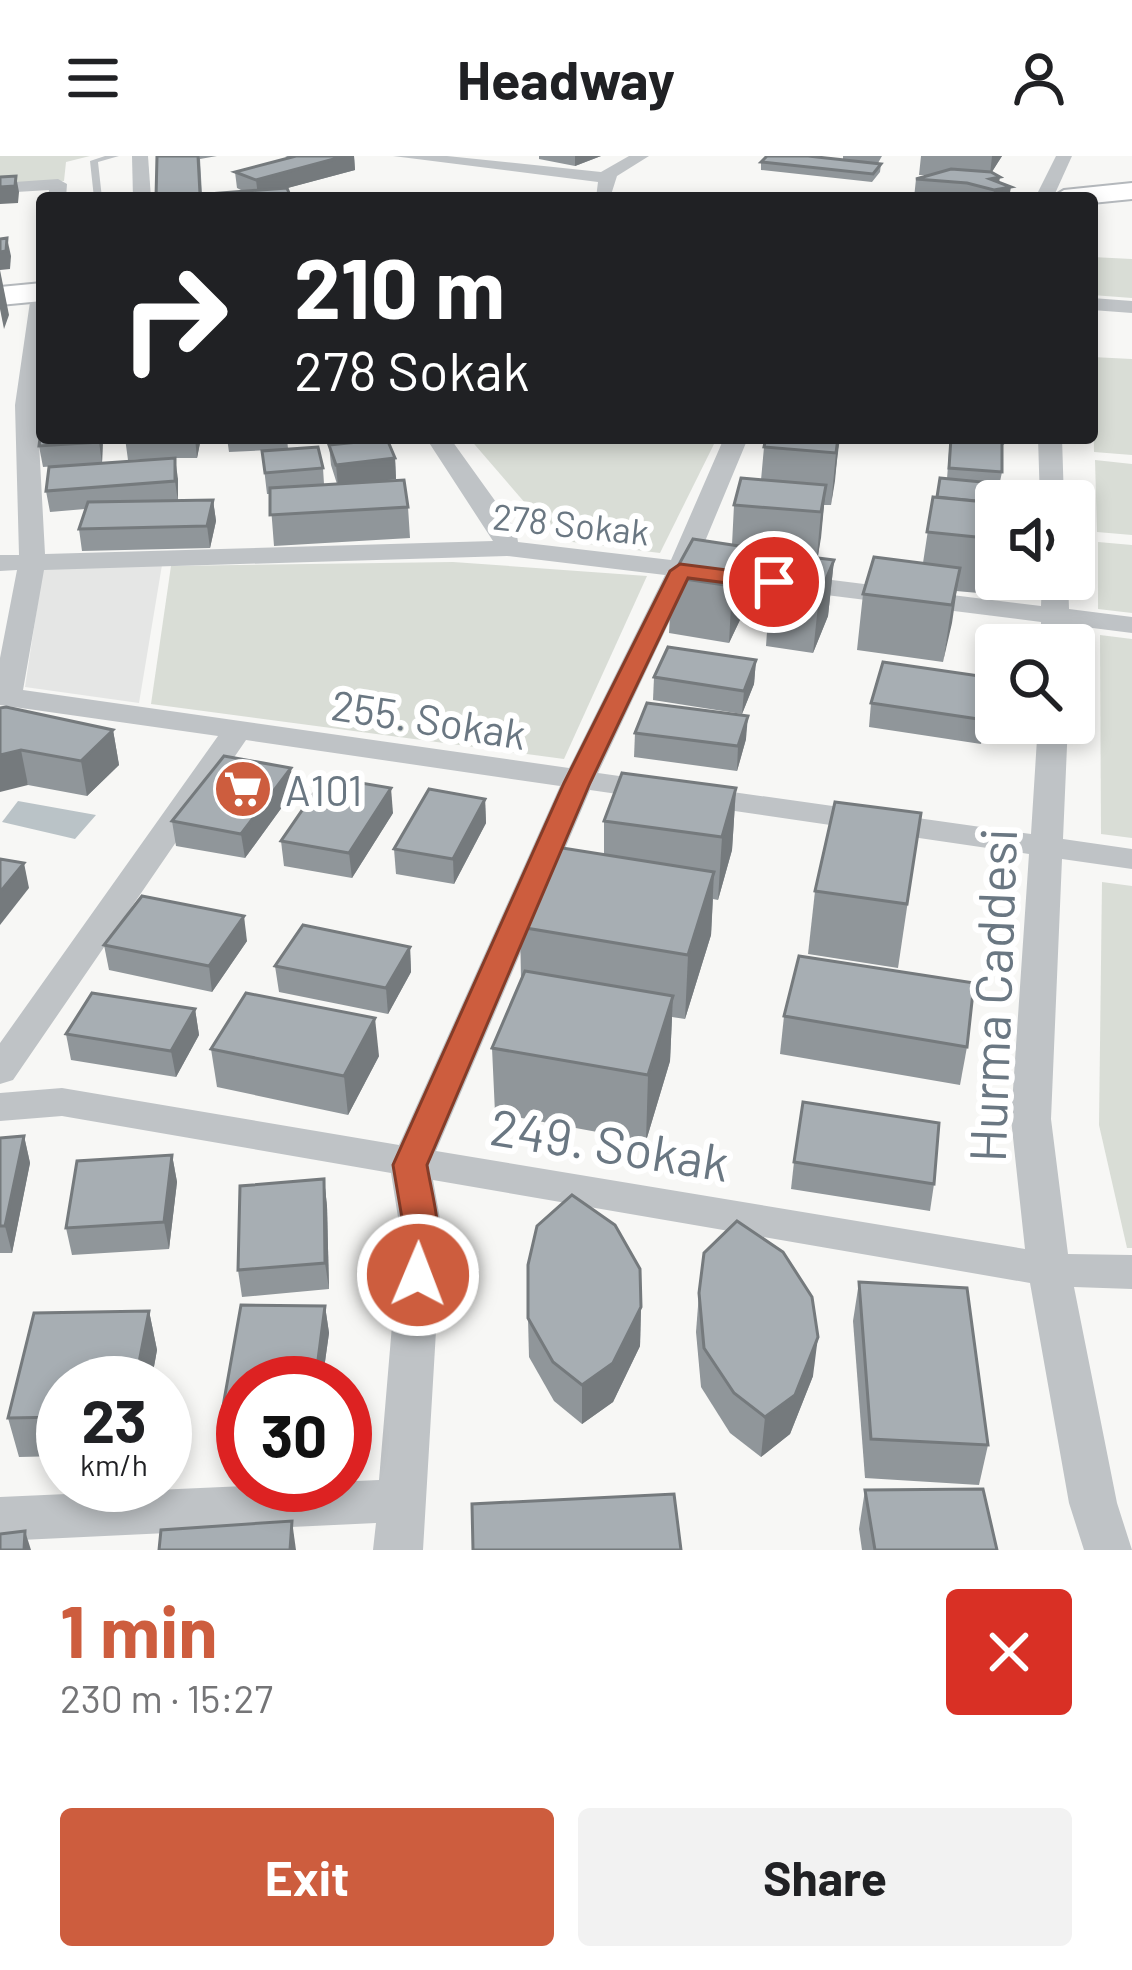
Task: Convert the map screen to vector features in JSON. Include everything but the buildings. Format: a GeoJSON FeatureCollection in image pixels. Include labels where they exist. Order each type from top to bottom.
{"type":"FeatureCollection","features":[{"type":"Feature","properties":{"kind":"street"},"geometry":{"type":"LineString","coordinates":[[140,156],[142,192]]}},
{"type":"Feature","properties":{"kind":"street"},"geometry":{"type":"LineString","coordinates":[[401,156],[604,188],[641,156]]}},
{"type":"Feature","properties":{"kind":"street"},"geometry":{"type":"LineString","coordinates":[[1047,192],[1064,156]]}},
{"type":"Feature","properties":{"kind":"street"},"geometry":{"type":"LineString","coordinates":[[0,188],[58,184],[57,192]]}},
{"type":"Feature","properties":{"kind":"street"},"geometry":{"type":"LineString","coordinates":[[1098,194],[1132,191]]}},
{"type":"Feature","properties":{"kind":"street"},"geometry":{"type":"LineString","coordinates":[[0,296],[36,292]]}},
{"type":"Feature","properties":{"kind":"street"},"geometry":{"type":"LineString","coordinates":[[1098,304],[1132,307]]}},
{"type":"Feature","properties":{"kind":"street"},"geometry":{"type":"LineString","coordinates":[[4,696],[32,562],[36,372]]}},
{"type":"Feature","properties":{"kind":"street"},"geometry":{"type":"LineString","coordinates":[[442,444],[503,530],[507,548]]}},
{"type":"Feature","properties":{"kind":"street"},"geometry":{"type":"LineString","coordinates":[[398,1550],[421,1230],[410,1165],[577,783],[680,571],[733,444]]}},
{"type":"Feature","properties":{"kind":"street"},"geometry":{"type":"LineString","coordinates":[[1050,444],[1051,480]]}},
{"type":"Feature","properties":{"kind":"street","name":"278 Sokak"},"geometry":{"type":"LineString","coordinates":[[0,563],[507,548],[1012,624]]}},
{"type":"Feature","properties":{"kind":"street","name":"278 Sokak"},"geometry":{"type":"LineString","coordinates":[[1095,628],[1132,626]]}},
{"type":"Feature","properties":{"kind":"street","name":"255. Sokak"},"geometry":{"type":"LineString","coordinates":[[4,696],[577,783],[1132,859]]}},
{"type":"Feature","properties":{"kind":"street"},"geometry":{"type":"LineString","coordinates":[[0,1071],[237,731]]}},
{"type":"Feature","properties":{"kind":"street","name":"Hurma Caddesi"},"geometry":{"type":"LineString","coordinates":[[1052,744],[1031,1119],[1049,1270],[1093,1503],[1109,1550]]}},
{"type":"Feature","properties":{"kind":"street","name":"249. Sokak"},"geometry":{"type":"LineString","coordinates":[[0,1107],[62,1102],[410,1165],[1049,1270],[1132,1272]]}},
{"type":"Feature","properties":{"kind":"street"},"geometry":{"type":"LineString","coordinates":[[0,1519],[400,1500]]}},
{"type":"Feature","properties":{"kind":"lane"},"geometry":{"type":"LineString","coordinates":[[97,192],[94,161],[115,156]]}},
{"type":"Feature","properties":{"kind":"shaded area"},"geometry":{"type":"Polygon","coordinates":[[[0,156],[90,156],[66,162],[64,181],[0,185],[0,156]]]}},
{"type":"Feature","properties":{"kind":"shaded area"},"geometry":{"type":"Polygon","coordinates":[[[1098,257],[1132,259],[1132,298],[1098,295],[1098,257]]]}},
{"type":"Feature","properties":{"kind":"shaded area"},"geometry":{"type":"Polygon","coordinates":[[[1098,357],[1132,359],[1132,455],[1094,452],[1094,444],[1098,444],[1098,357]]]}},
{"type":"Feature","properties":{"kind":"shaded area"},"geometry":{"type":"Polygon","coordinates":[[[474,444],[714,444],[660,553],[557,540],[474,444]]]}},
{"type":"Feature","properties":{"kind":"shaded area"},"geometry":{"type":"Polygon","coordinates":[[[1095,460],[1132,464],[1132,535],[1097,532],[1095,460]]]}},
{"type":"Feature","properties":{"kind":"shaded area"},"geometry":{"type":"Polygon","coordinates":[[[1098,542],[1132,545],[1132,613],[1098,609],[1098,542]]]}},
{"type":"Feature","properties":{"kind":"shaded area"},"geometry":{"type":"Polygon","coordinates":[[[453,562],[647,576],[564,759],[151,704],[171,566],[453,562]]]}},
{"type":"Feature","properties":{"kind":"shaded area"},"geometry":{"type":"Polygon","coordinates":[[[162,565],[139,703],[25,687],[43,568],[162,565]]]}},
{"type":"Feature","properties":{"kind":"shaded area"},"geometry":{"type":"Polygon","coordinates":[[[1100,635],[1132,639],[1132,838],[1101,834],[1100,635]]]}},
{"type":"Feature","properties":{"kind":"shaded area"},"geometry":{"type":"Polygon","coordinates":[[[18,801],[96,815],[75,839],[2,822],[18,801]]]}},
{"type":"Feature","properties":{"kind":"shaded area"},"geometry":{"type":"Polygon","coordinates":[[[1102,882],[1132,886],[1132,1248],[1127,1248],[1099,1125],[1102,882]]]}},
{"type":"Feature","properties":{"kind":"place","name":"A101"},"geometry":{"type":"Point","coordinates":[243,789]}},
{"type":"Feature","properties":{"kind":"route"},"geometry":{"type":"LineString","coordinates":[[418,1275],[421,1230],[410,1165],[577,783],[680,571],[774,582]]}}]}
